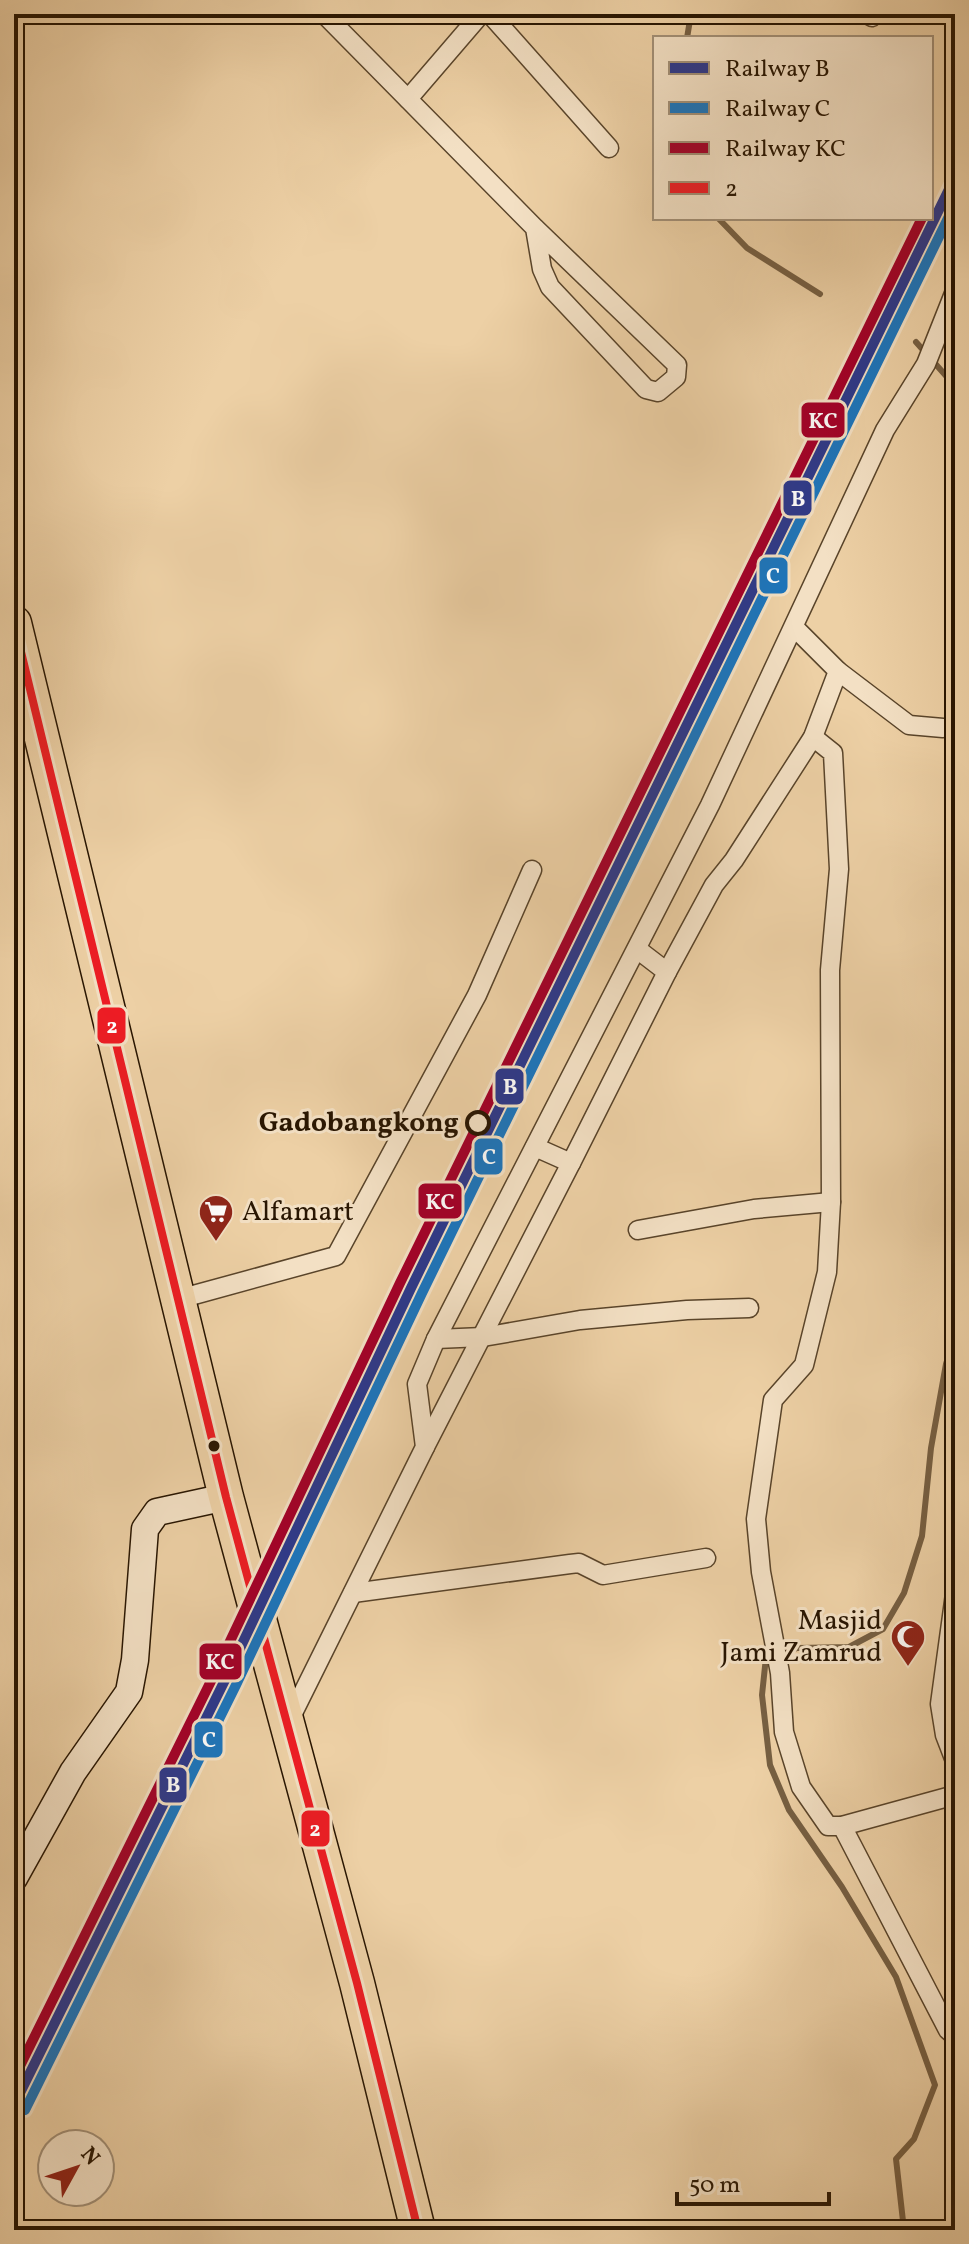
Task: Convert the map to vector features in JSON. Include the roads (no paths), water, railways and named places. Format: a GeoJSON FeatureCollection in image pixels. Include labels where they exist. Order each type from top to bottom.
{"type":"FeatureCollection","features":[{"type":"Feature","properties":{"kind":"highway"},"geometry":{"type":"LineString","coordinates":[[14,623],[23,710],[179,1299],[228,1504],[357,1983],[418,2230]]}},
{"type":"Feature","properties":{"kind":"main road"},"geometry":{"type":"LineString","coordinates":[[14,1878],[80,1759],[129,1692],[135,1660],[145,1529],[157,1512],[228,1504]]}},
{"type":"Feature","properties":{"kind":"street"},"geometry":{"type":"LineString","coordinates":[[324,14],[535,228],[677,365],[676,377],[658,392],[646,389],[550,287],[542,269],[535,228]]}},
{"type":"Feature","properties":{"kind":"street"},"geometry":{"type":"LineString","coordinates":[[408,99],[481,14]]}},
{"type":"Feature","properties":{"kind":"street"},"geometry":{"type":"LineString","coordinates":[[490,14],[609,148]]}},
{"type":"Feature","properties":{"kind":"street"},"geometry":{"type":"LineString","coordinates":[[425,1447],[417,1384],[436,1339],[710,805],[885,430],[926,364],[955,291]]}},
{"type":"Feature","properties":{"kind":"street"},"geometry":{"type":"LineString","coordinates":[[794,627],[838,671],[909,725],[943,728]]}},
{"type":"Feature","properties":{"kind":"street"},"geometry":{"type":"LineString","coordinates":[[287,1723],[667,972],[714,885],[734,860],[813,737],[838,671]]}},
{"type":"Feature","properties":{"kind":"street"},"geometry":{"type":"LineString","coordinates":[[813,737],[833,753],[839,869],[830,970],[831,1202],[827,1272],[804,1365],[773,1400],[756,1519],[761,1572],[777,1655],[784,1732],[801,1787],[828,1826],[842,1826],[955,1795]]}},
{"type":"Feature","properties":{"kind":"street"},"geometry":{"type":"LineString","coordinates":[[179,1299],[336,1256],[477,995],[532,870]]}},
{"type":"Feature","properties":{"kind":"street"},"geometry":{"type":"LineString","coordinates":[[637,949],[667,972]]}},
{"type":"Feature","properties":{"kind":"street"},"geometry":{"type":"LineString","coordinates":[[535,1147],[571,1163]]}},
{"type":"Feature","properties":{"kind":"street"},"geometry":{"type":"LineString","coordinates":[[638,1230],[754,1209],[831,1202]]}},
{"type":"Feature","properties":{"kind":"street"},"geometry":{"type":"LineString","coordinates":[[436,1339],[483,1337],[580,1320],[749,1308]]}},
{"type":"Feature","properties":{"kind":"street"},"geometry":{"type":"LineString","coordinates":[[353,1593],[579,1563],[603,1575],[706,1558]]}},
{"type":"Feature","properties":{"kind":"street"},"geometry":{"type":"LineString","coordinates":[[955,1600],[945,1735],[955,1761]]}},
{"type":"Feature","properties":{"kind":"street"},"geometry":{"type":"LineString","coordinates":[[842,1826],[948,2030],[955,2036]]}},
{"type":"Feature","properties":{"kind":"waterway"},"geometry":{"type":"LineString","coordinates":[[687,36],[691,14]]}},
{"type":"Feature","properties":{"kind":"waterway"},"geometry":{"type":"LineString","coordinates":[[720,220],[747,248],[820,294]]}},
{"type":"Feature","properties":{"kind":"waterway"},"geometry":{"type":"LineString","coordinates":[[916,342],[955,386]]}},
{"type":"Feature","properties":{"kind":"waterway"},"geometry":{"type":"LineString","coordinates":[[904,2230],[896,2159],[914,2139],[935,2085],[896,1977],[842,1887],[789,1810],[770,1765],[762,1695],[766,1657],[797,1648],[849,1647],[883,1629],[904,1593],[922,1536],[931,1448],[946,1364],[955,1336]]}},
{"type":"Feature","properties":{"kind":"rail line","name":"B"},"geometry":{"type":"LineString","coordinates":[[14,2105],[225,1680],[411,1288],[955,177]]}},
{"type":"Feature","properties":{"kind":"rail line","name":"C"},"geometry":{"type":"LineString","coordinates":[[25,2110],[236,1685],[422,1293],[955,204]]}},
{"type":"Feature","properties":{"kind":"rail line","name":"KC"},"geometry":{"type":"LineString","coordinates":[[14,2078],[214,1675],[400,1283],[921,220]]}},
{"type":"Feature","properties":{"kind":"place","name":"Gadobangkong"},"geometry":{"type":"Point","coordinates":[478,1123]}},
{"type":"Feature","properties":{"kind":"place","name":"Alfamart"},"geometry":{"type":"Point","coordinates":[216,1243]}},
{"type":"Feature","properties":{"kind":"place","name":"Masjid Jami Zamrud"},"geometry":{"type":"Point","coordinates":[908,1668]}}]}
